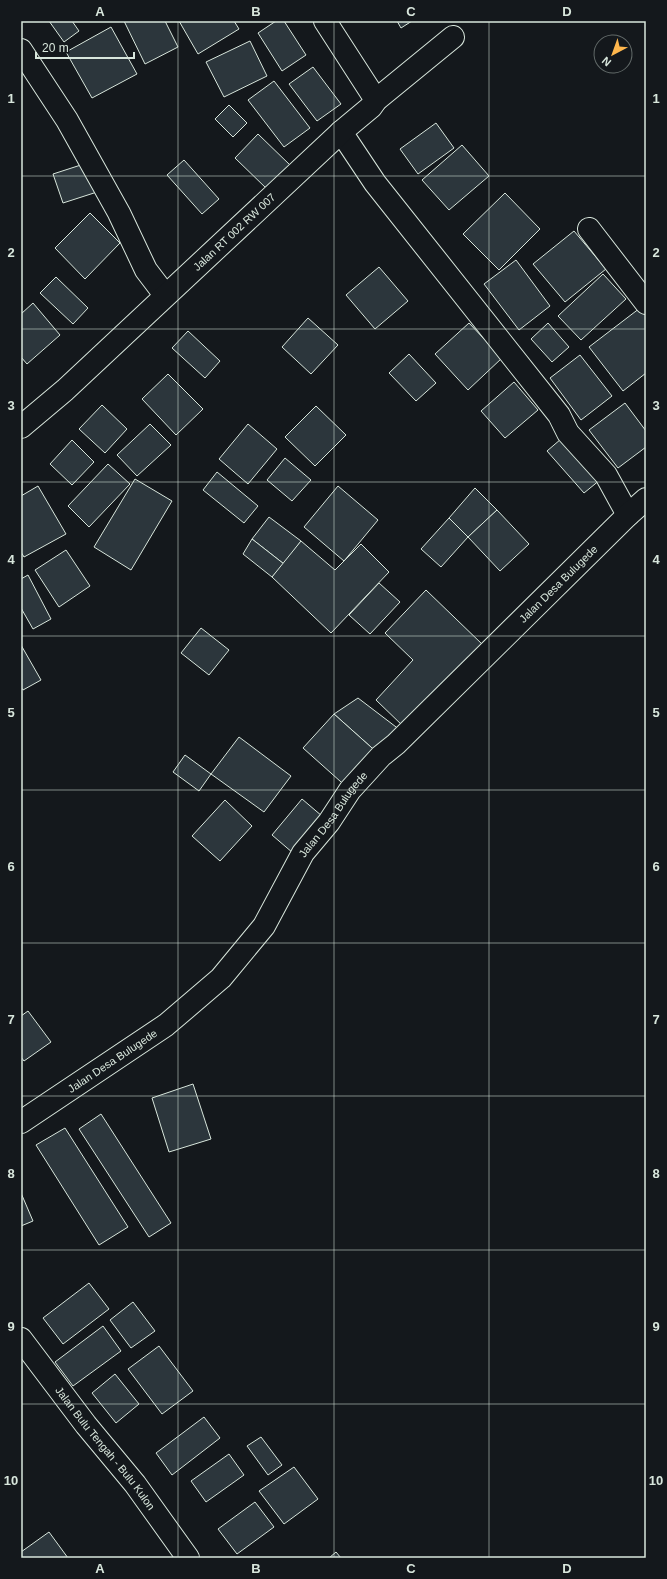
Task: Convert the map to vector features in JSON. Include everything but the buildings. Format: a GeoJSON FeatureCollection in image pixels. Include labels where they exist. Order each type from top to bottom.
{"type":"FeatureCollection","features":[{"type":"Feature","properties":{"kind":"street"},"geometry":{"type":"LineString","coordinates":[[325,21],[376,100]]}},
{"type":"Feature","properties":{"kind":"street","name":"Jalan RT 002 RW 007"},"geometry":{"type":"LineString","coordinates":[[21,427],[65,390],[165,295],[346,141],[376,100],[453,37]]}},
{"type":"Feature","properties":{"kind":"street"},"geometry":{"type":"LineString","coordinates":[[21,50],[67,120],[119,213],[146,270],[165,295]]}},
{"type":"Feature","properties":{"kind":"street"},"geometry":{"type":"LineString","coordinates":[[346,141],[375,183],[559,415],[568,433],[606,475],[628,515]]}},
{"type":"Feature","properties":{"kind":"street"},"geometry":{"type":"LineString","coordinates":[[589,229],[646,303]]}},
{"type":"Feature","properties":{"kind":"street","name":"Jalan Desa Bulugede"},"geometry":{"type":"LineString","coordinates":[[21,1122],[166,1025],[221,978],[264,926],[304,853],[329,822],[350,790],[381,756],[396,744],[646,499]]}},
{"type":"Feature","properties":{"kind":"street","name":"Jalan Bulu Tengah - Bulu Kulon"},"geometry":{"type":"LineString","coordinates":[[21,1339],[86,1425],[135,1484],[188,1558]]}}]}
